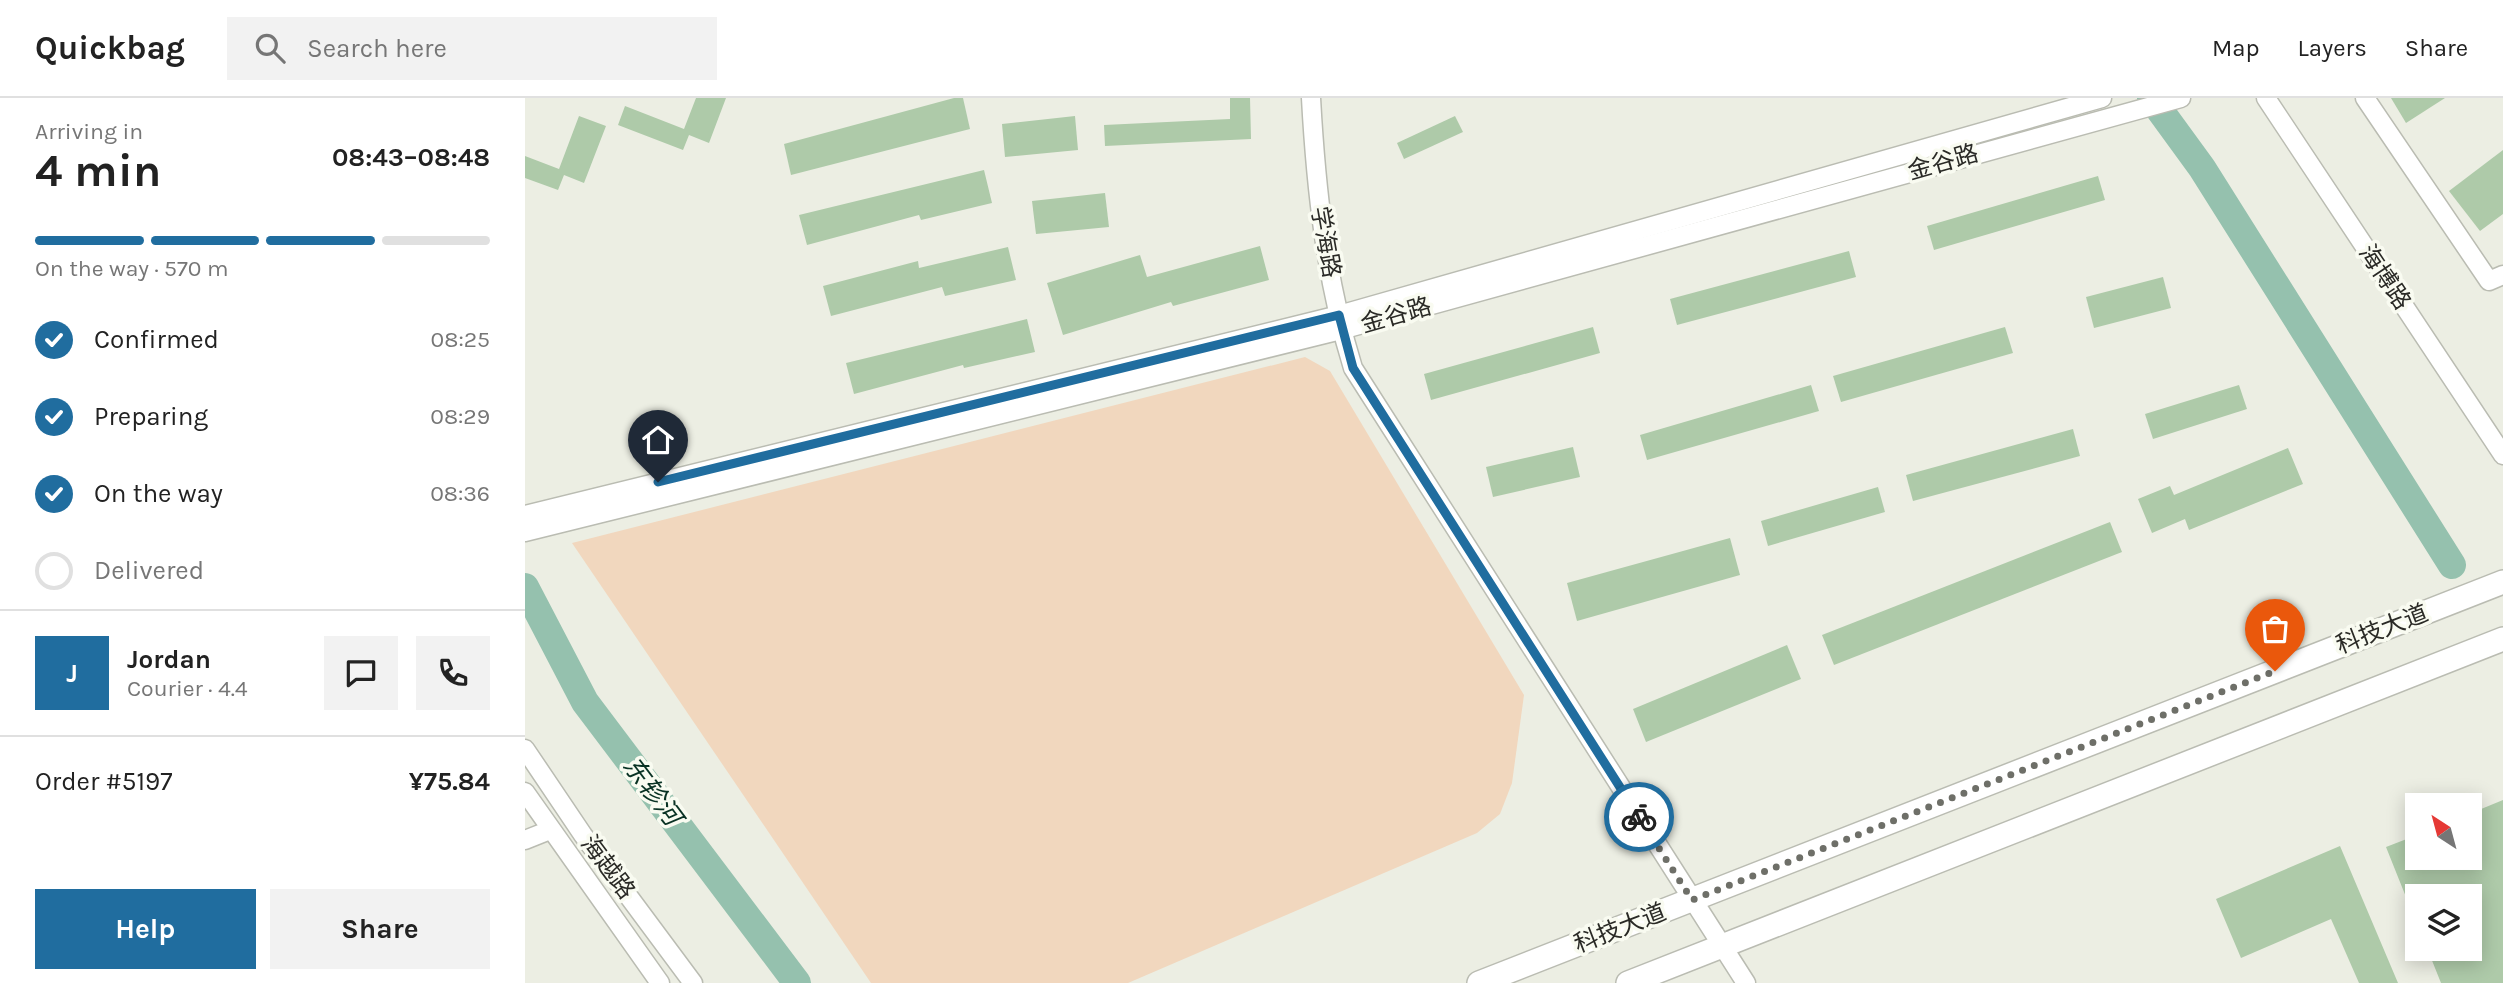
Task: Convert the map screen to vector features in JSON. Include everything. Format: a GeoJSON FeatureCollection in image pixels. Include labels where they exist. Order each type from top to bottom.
{"type":"FeatureCollection","features":[{"type":"Feature","properties":{"kind":"main road","name":"科技大道"},"geometry":{"type":"LineString","coordinates":[[1479,983],[2503,582]]}},
{"type":"Feature","properties":{"kind":"main road"},"geometry":{"type":"LineString","coordinates":[[1628,983],[2503,639]]}},
{"type":"Feature","properties":{"kind":"street","name":"学海路"},"geometry":{"type":"LineString","coordinates":[[1311,98],[1316,187],[1340,323],[1353,368],[1746,983]]}},
{"type":"Feature","properties":{"kind":"street","name":"金谷路"},"geometry":{"type":"LineString","coordinates":[[1340,323],[2102,98]]}},
{"type":"Feature","properties":{"kind":"street","name":"金谷路"},"geometry":{"type":"LineString","coordinates":[[527,526],[1340,323],[2180,98]]}},
{"type":"Feature","properties":{"kind":"street","name":"海博路"},"geometry":{"type":"LineString","coordinates":[[2266,98],[2503,455]]}},
{"type":"Feature","properties":{"kind":"street"},"geometry":{"type":"LineString","coordinates":[[2365,98],[2489,281],[2503,275]]}},
{"type":"Feature","properties":{"kind":"street","name":"海越路"},"geometry":{"type":"LineString","coordinates":[[525,749],[583,835],[693,983]]}},
{"type":"Feature","properties":{"kind":"street","name":"海越路"},"geometry":{"type":"LineString","coordinates":[[528,803],[660,983]]}},
{"type":"Feature","properties":{"kind":"street"},"geometry":{"type":"LineString","coordinates":[[525,840],[550,830]]}},
{"type":"Feature","properties":{"kind":"shaded area"},"geometry":{"type":"Polygon","coordinates":[[[1305,357],[1330,371],[1524,695],[1512,783],[1500,814],[1477,833],[1128,983],[871,983],[572,543],[1305,357]]]}},
{"type":"Feature","properties":{"kind":"building"},"geometry":{"type":"Polygon","coordinates":[[[696,98],[726,98],[709,143],[689,135],[683,150],[618,125],[625,106],[684,129],[696,98]]]}},
{"type":"Feature","properties":{"kind":"building"},"geometry":{"type":"Polygon","coordinates":[[[954,98],[963,98],[970,129],[791,175],[784,144],[954,98]]]}},
{"type":"Feature","properties":{"kind":"building"},"geometry":{"type":"Polygon","coordinates":[[[1230,98],[1250,98],[1251,139],[1105,146],[1104,125],[1230,119],[1230,98]]]}},
{"type":"Feature","properties":{"kind":"building"},"geometry":{"type":"Polygon","coordinates":[[[2391,98],[2445,98],[2406,123],[2391,98]]]}},
{"type":"Feature","properties":{"kind":"building"},"geometry":{"type":"Polygon","coordinates":[[[579,116],[606,126],[584,183],[564,175],[558,190],[525,178],[525,156],[559,169],[579,116]]]}},
{"type":"Feature","properties":{"kind":"building"},"geometry":{"type":"Polygon","coordinates":[[[1075,116],[1078,150],[1005,157],[1002,124],[1075,116]]]}},
{"type":"Feature","properties":{"kind":"building"},"geometry":{"type":"Polygon","coordinates":[[[1455,116],[1463,132],[1404,159],[1397,143],[1455,116]]]}},
{"type":"Feature","properties":{"kind":"building"},"geometry":{"type":"Polygon","coordinates":[[[2503,150],[2503,214],[2480,231],[2449,191],[2503,150]]]}},
{"type":"Feature","properties":{"kind":"building"},"geometry":{"type":"Polygon","coordinates":[[[984,170],[992,203],[921,220],[919,215],[807,245],[799,215],[984,170]]]}},
{"type":"Feature","properties":{"kind":"building"},"geometry":{"type":"Polygon","coordinates":[[[2098,176],[2105,200],[1934,250],[1927,226],[2098,176]]]}},
{"type":"Feature","properties":{"kind":"building"},"geometry":{"type":"Polygon","coordinates":[[[1105,193],[1109,227],[1036,234],[1032,201],[1105,193]]]}},
{"type":"Feature","properties":{"kind":"building"},"geometry":{"type":"Polygon","coordinates":[[[1260,246],[1269,280],[1173,306],[1171,302],[1063,335],[1047,283],[1140,255],[1147,277],[1260,246]]]}},
{"type":"Feature","properties":{"kind":"building"},"geometry":{"type":"Polygon","coordinates":[[[1008,247],[1016,280],[945,296],[942,287],[831,316],[823,286],[918,261],[919,268],[1008,247]]]}},
{"type":"Feature","properties":{"kind":"building"},"geometry":{"type":"Polygon","coordinates":[[[1849,251],[1856,277],[1677,325],[1670,299],[1849,251]]]}},
{"type":"Feature","properties":{"kind":"building"},"geometry":{"type":"Polygon","coordinates":[[[2163,277],[2171,308],[2094,328],[2086,297],[2163,277]]]}},
{"type":"Feature","properties":{"kind":"building"},"geometry":{"type":"Polygon","coordinates":[[[1027,319],[1035,352],[964,368],[963,365],[854,394],[846,363],[1027,319]]]}},
{"type":"Feature","properties":{"kind":"building"},"geometry":{"type":"Polygon","coordinates":[[[1593,327],[1600,353],[1431,400],[1424,374],[1593,327]]]}},
{"type":"Feature","properties":{"kind":"building"},"geometry":{"type":"Polygon","coordinates":[[[2005,327],[2013,353],[1841,402],[1833,376],[2005,327]]]}},
{"type":"Feature","properties":{"kind":"building"},"geometry":{"type":"Polygon","coordinates":[[[1811,385],[1819,411],[1647,460],[1640,435],[1811,385]]]}},
{"type":"Feature","properties":{"kind":"building"},"geometry":{"type":"Polygon","coordinates":[[[2239,385],[2247,409],[2153,439],[2145,414],[2239,385]]]}},
{"type":"Feature","properties":{"kind":"building"},"geometry":{"type":"Polygon","coordinates":[[[2073,429],[2080,456],[1913,501],[1906,475],[2073,429]]]}},
{"type":"Feature","properties":{"kind":"building"},"geometry":{"type":"Polygon","coordinates":[[[1573,447],[1580,477],[1493,497],[1486,467],[1573,447]]]}},
{"type":"Feature","properties":{"kind":"building"},"geometry":{"type":"Polygon","coordinates":[[[2288,448],[2303,484],[2189,530],[2185,519],[2152,533],[2138,499],[2170,486],[2174,495],[2288,448]]]}},
{"type":"Feature","properties":{"kind":"building"},"geometry":{"type":"Polygon","coordinates":[[[1878,487],[1885,512],[1768,546],[1761,521],[1878,487]]]}},
{"type":"Feature","properties":{"kind":"building"},"geometry":{"type":"Polygon","coordinates":[[[2110,522],[2122,552],[1834,665],[1822,635],[2110,522]]]}},
{"type":"Feature","properties":{"kind":"building"},"geometry":{"type":"Polygon","coordinates":[[[1730,538],[1740,575],[1577,621],[1567,583],[1730,538]]]}},
{"type":"Feature","properties":{"kind":"building"},"geometry":{"type":"Polygon","coordinates":[[[1787,645],[1801,679],[1646,742],[1633,709],[1787,645]]]}},
{"type":"Feature","properties":{"kind":"building"},"geometry":{"type":"Polygon","coordinates":[[[2503,800],[2503,983],[2441,983],[2432,961],[2482,961],[2482,884],[2405,884],[2405,894],[2386,847],[2405,840],[2405,870],[2482,870],[2482,809],[2503,800]]]}},
{"type":"Feature","properties":{"kind":"building"},"geometry":{"type":"Polygon","coordinates":[[[2340,846],[2398,983],[2359,983],[2331,919],[2241,958],[2216,899],[2340,846]]]}},
{"type":"Feature","properties":{"kind":"waterway"},"geometry":{"type":"LineString","coordinates":[[2151,98],[2202,168],[2452,565]]}},
{"type":"Feature","properties":{"kind":"waterway","name":"东轸河"},"geometry":{"type":"LineString","coordinates":[[525,587],[585,702],[797,983]]}},
{"type":"Feature","properties":{"kind":"way so far"},"geometry":{"type":"LineString","coordinates":[[1639,817],[1692,900],[2275,671]]}},
{"type":"Feature","properties":{"kind":"route"},"geometry":{"type":"LineString","coordinates":[[658,482],[1339,315],[1353,368],[1639,817]]}}]}
